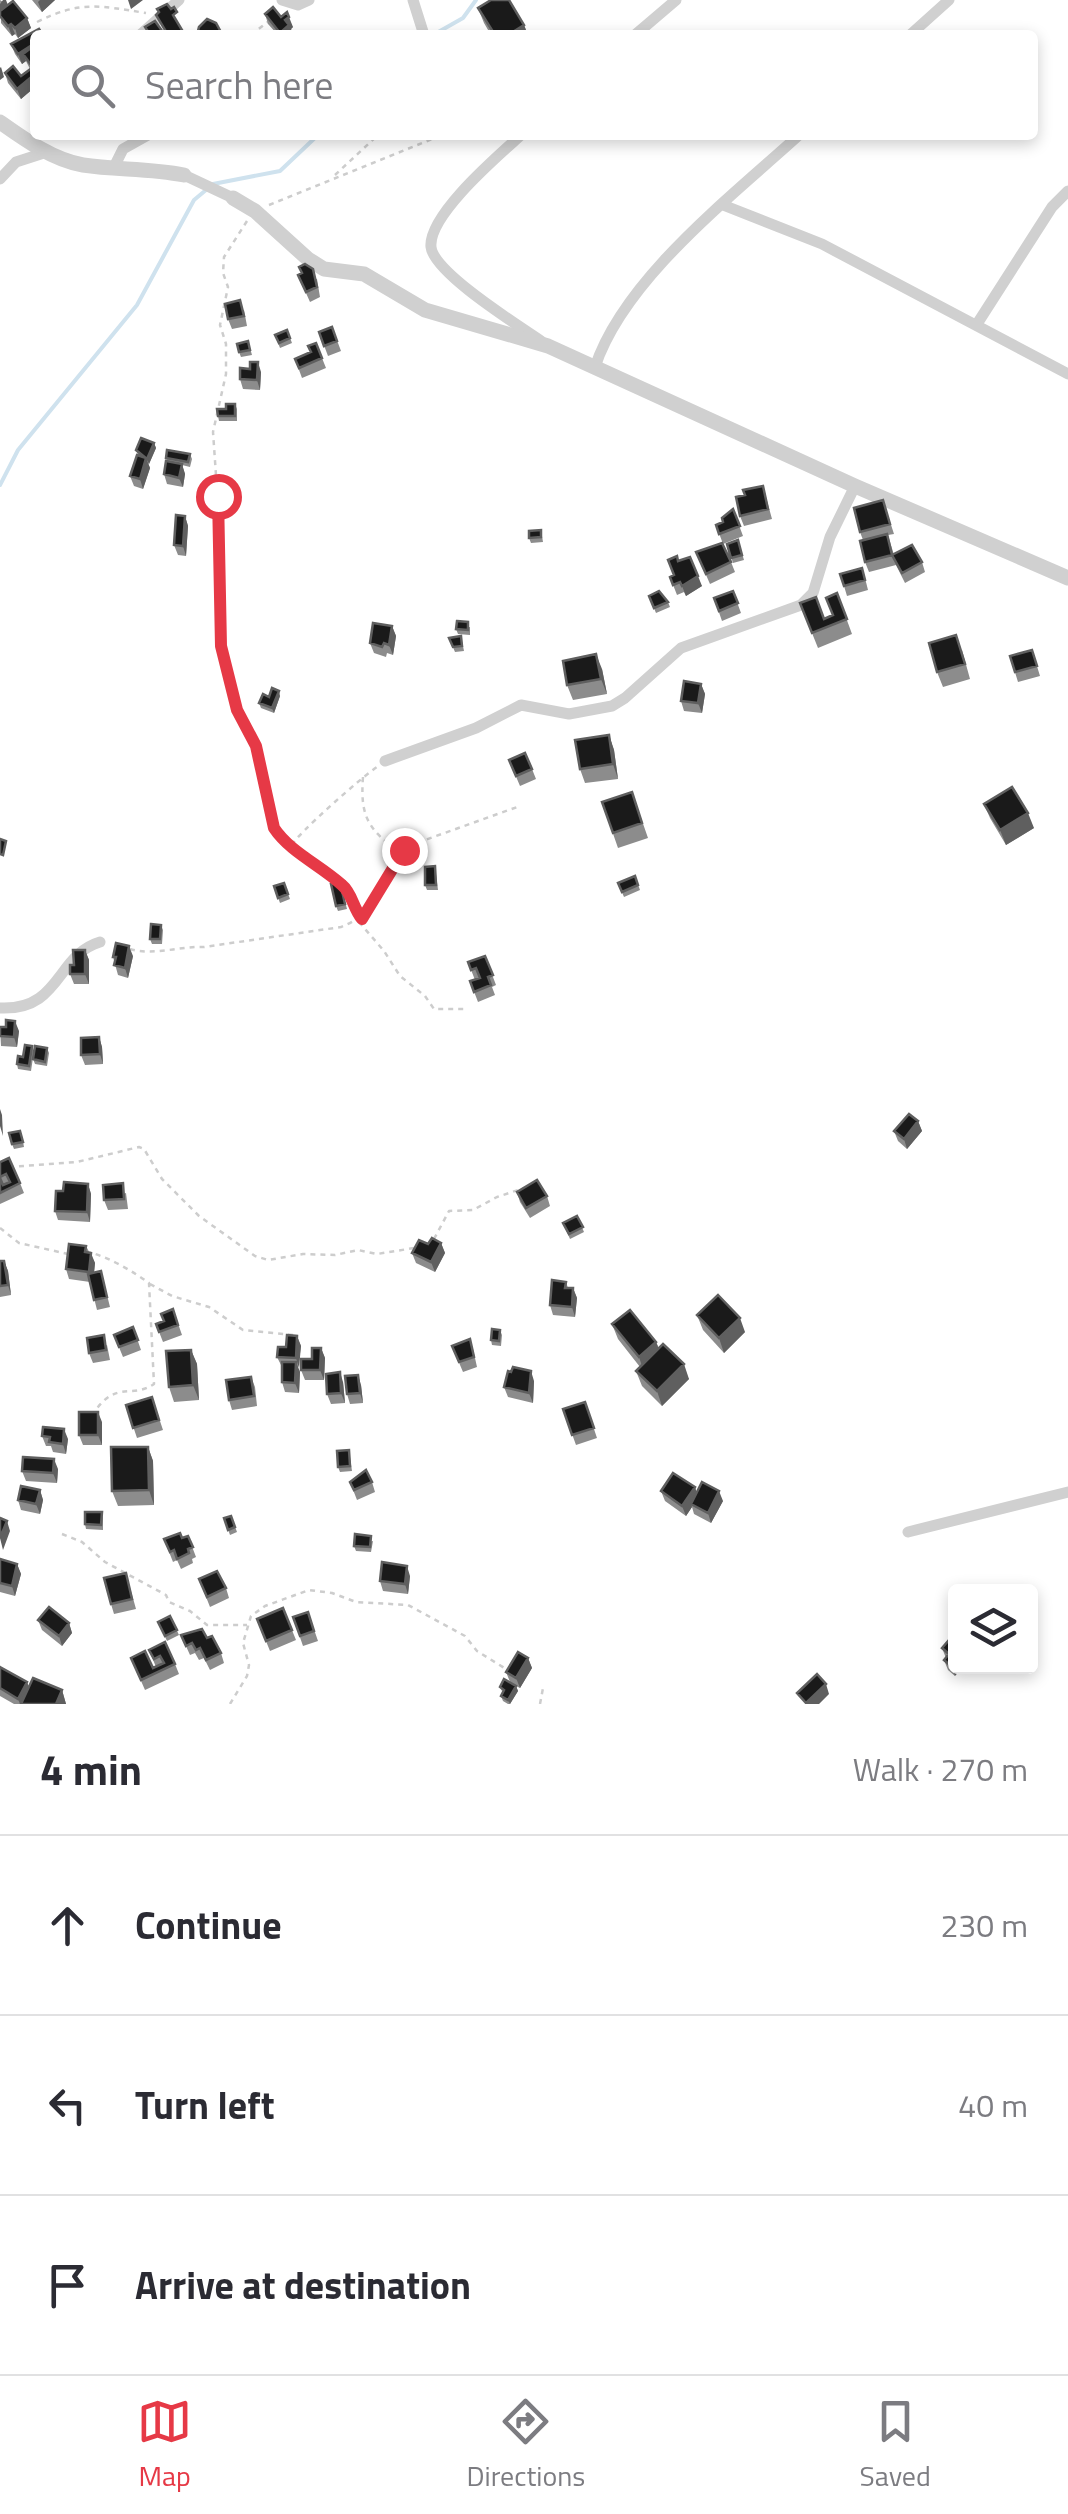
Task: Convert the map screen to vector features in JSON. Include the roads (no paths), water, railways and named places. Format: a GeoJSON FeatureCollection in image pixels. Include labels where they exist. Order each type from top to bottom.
{"type":"FeatureCollection","features":[{"type":"Feature","properties":{"kind":"street"},"geometry":{"type":"LineString","coordinates":[[146,30],[179,0]]}},
{"type":"Feature","properties":{"kind":"street"},"geometry":{"type":"LineString","coordinates":[[282,0],[298,5],[309,0]]}},
{"type":"Feature","properties":{"kind":"street"},"geometry":{"type":"LineString","coordinates":[[413,0],[422,30]]}},
{"type":"Feature","properties":{"kind":"street"},"geometry":{"type":"LineString","coordinates":[[641,30],[676,0]]}},
{"type":"Feature","properties":{"kind":"street"},"geometry":{"type":"LineString","coordinates":[[916,30],[949,0]]}},
{"type":"Feature","properties":{"kind":"street"},"geometry":{"type":"LineString","coordinates":[[0,122],[46,152],[79,165],[184,175],[255,211],[324,269],[364,274],[425,310],[548,346],[854,486],[1068,578]]}},
{"type":"Feature","properties":{"kind":"street"},"geometry":{"type":"LineString","coordinates":[[114,167],[124,149],[139,140]]}},
{"type":"Feature","properties":{"kind":"street"},"geometry":{"type":"LineString","coordinates":[[516,140],[445,214],[432,236],[431,248],[435,259],[464,286],[548,346]]}},
{"type":"Feature","properties":{"kind":"street"},"geometry":{"type":"LineString","coordinates":[[596,367],[610,331],[651,276],[794,140]]}},
{"type":"Feature","properties":{"kind":"street"},"geometry":{"type":"LineString","coordinates":[[0,179],[16,162],[46,152]]}},
{"type":"Feature","properties":{"kind":"street"},"geometry":{"type":"LineString","coordinates":[[976,324],[1052,207],[1068,191]]}},
{"type":"Feature","properties":{"kind":"street"},"geometry":{"type":"LineString","coordinates":[[722,205],[822,244],[1068,374]]}},
{"type":"Feature","properties":{"kind":"street"},"geometry":{"type":"LineString","coordinates":[[385,761],[476,728],[521,705],[569,714],[612,706],[681,648],[801,605],[813,592],[830,537],[854,486]]}},
{"type":"Feature","properties":{"kind":"street"},"geometry":{"type":"LineString","coordinates":[[0,1008],[26,1007],[59,981],[82,950],[100,942]]}},
{"type":"Feature","properties":{"kind":"street"},"geometry":{"type":"LineString","coordinates":[[908,1532],[1068,1492]]}},
{"type":"Feature","properties":{"kind":"waterway"},"geometry":{"type":"LineString","coordinates":[[442,30],[463,18],[476,0]]}},
{"type":"Feature","properties":{"kind":"waterway"},"geometry":{"type":"LineString","coordinates":[[213,184],[280,171],[313,140]]}},
{"type":"Feature","properties":{"kind":"waterway"},"geometry":{"type":"LineString","coordinates":[[0,485],[18,450],[137,305],[194,200],[206,190]]}}]}
